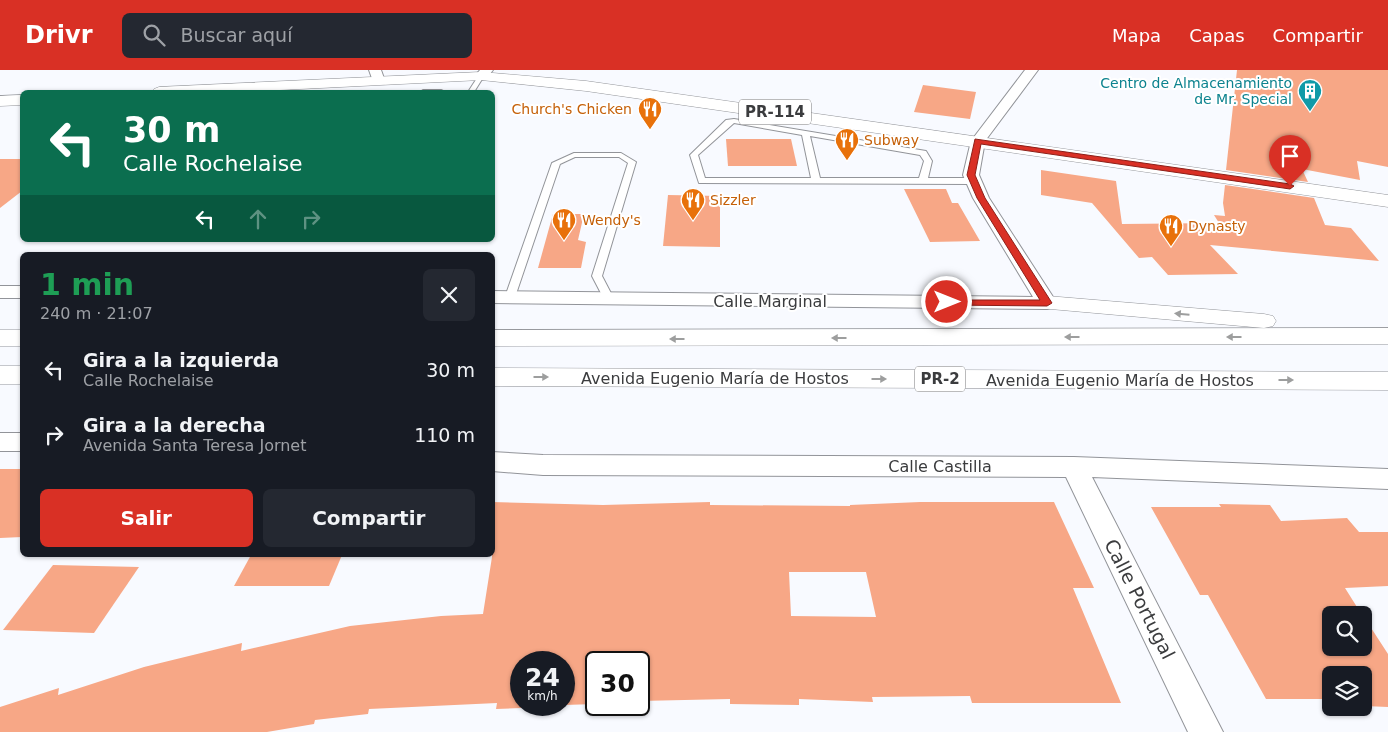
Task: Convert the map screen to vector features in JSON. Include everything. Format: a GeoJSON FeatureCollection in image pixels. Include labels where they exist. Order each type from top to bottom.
{"type":"FeatureCollection","features":[{"type":"Feature","properties":{"kind":"main road","name":"PR-114"},"geometry":{"type":"LineString","coordinates":[[235,90],[312,88],[377,75],[484,73],[978,141],[1388,201]]}},
{"type":"Feature","properties":{"kind":"main road"},"geometry":{"type":"LineString","coordinates":[[0,101],[20,100]]}},
{"type":"Feature","properties":{"kind":"main road"},"geometry":{"type":"LineString","coordinates":[[1047,303],[1388,331]]}},
{"type":"Feature","properties":{"kind":"main road"},"geometry":{"type":"LineString","coordinates":[[495,338],[1388,336]]}},
{"type":"Feature","properties":{"kind":"main road"},"geometry":{"type":"LineString","coordinates":[[0,338],[20,338]]}},
{"type":"Feature","properties":{"kind":"main road"},"geometry":{"type":"LineString","coordinates":[[0,375],[20,375]]}},
{"type":"Feature","properties":{"kind":"main road","name":"Avenida Eugenio María de Hostos"},"geometry":{"type":"LineString","coordinates":[[495,377],[1388,381]]}},
{"type":"Feature","properties":{"kind":"street"},"geometry":{"type":"LineString","coordinates":[[1032,70],[978,141],[971,175],[981,198],[1047,303]]}},
{"type":"Feature","properties":{"kind":"street"},"geometry":{"type":"LineString","coordinates":[[0,292],[20,292]]}},
{"type":"Feature","properties":{"kind":"street","name":"Calle Marginal"},"geometry":{"type":"LineString","coordinates":[[501,297],[1047,303]]}},
{"type":"Feature","properties":{"kind":"street"},"geometry":{"type":"LineString","coordinates":[[0,442],[20,442]]}},
{"type":"Feature","properties":{"kind":"street","name":"Calle Castilla"},"geometry":{"type":"LineString","coordinates":[[495,461],[553,465],[1074,467],[1388,479]]}},
{"type":"Feature","properties":{"kind":"street","name":"Calle Portugal"},"geometry":{"type":"LineString","coordinates":[[1074,467],[1206,732]]}},
{"type":"Feature","properties":{"kind":"lane"},"geometry":{"type":"LineString","coordinates":[[472,90],[484,73]]}},
{"type":"Feature","properties":{"kind":"lane"},"geometry":{"type":"LineString","coordinates":[[922,181],[928,161],[923,153],[734,121],[729,122],[694,155],[702,181],[816,181],[922,181],[974,181]]}},
{"type":"Feature","properties":{"kind":"lane"},"geometry":{"type":"LineString","coordinates":[[805,133],[816,181]]}},
{"type":"Feature","properties":{"kind":"lane"},"geometry":{"type":"LineString","coordinates":[[501,297],[556,163],[574,156],[621,155],[632,162],[597,276],[609,299]]}},
{"type":"Feature","properties":{"kind":"building","name":"Centro de Almacenamiento de Mr. Special"},"geometry":{"type":"Polygon","coordinates":[[[1237,70],[1388,70],[1388,167],[1357,161],[1360,180],[1302,169],[1308,182],[1226,170],[1237,70]]]}},
{"type":"Feature","properties":{"kind":"building"},"geometry":{"type":"Polygon","coordinates":[[[923,85],[976,92],[970,119],[914,112],[923,85]]]}},
{"type":"Feature","properties":{"kind":"building"},"geometry":{"type":"Polygon","coordinates":[[[726,139],[791,139],[797,166],[728,166],[726,139]]]}},
{"type":"Feature","properties":{"kind":"building"},"geometry":{"type":"Polygon","coordinates":[[[0,159],[20,159],[20,193],[0,208],[0,159]]]}},
{"type":"Feature","properties":{"kind":"building"},"geometry":{"type":"Polygon","coordinates":[[[1041,170],[1116,181],[1122,224],[1219,223],[1214,215],[1225,216],[1223,203],[1225,185],[1314,198],[1325,225],[1351,228],[1379,261],[1210,245],[1238,274],[1168,275],[1152,257],[1139,258],[1092,203],[1041,195],[1041,170]]]}},
{"type":"Feature","properties":{"kind":"building"},"geometry":{"type":"Polygon","coordinates":[[[904,189],[946,189],[952,203],[958,203],[980,241],[930,242],[904,189]]]}},
{"type":"Feature","properties":{"kind":"building","name":"Sizzler"},"geometry":{"type":"Polygon","coordinates":[[[668,195],[720,196],[720,247],[663,246],[668,195]]]}},
{"type":"Feature","properties":{"kind":"building","name":"Wendy's"},"geometry":{"type":"Polygon","coordinates":[[[553,214],[584,214],[578,240],[586,242],[581,268],[538,268],[553,214]]]}},
{"type":"Feature","properties":{"kind":"building"},"geometry":{"type":"Polygon","coordinates":[[[0,469],[20,469],[20,537],[0,538],[0,469]]]}},
{"type":"Feature","properties":{"kind":"building"},"geometry":{"type":"Polygon","coordinates":[[[495,502],[603,505],[710,502],[710,505],[850,506],[920,502],[1054,502],[1094,588],[1073,588],[1121,703],[972,703],[970,696],[872,697],[873,702],[799,699],[799,705],[730,704],[730,699],[650,701],[650,651],[585,651],[585,704],[575,705],[575,651],[510,651],[510,708],[496,709],[497,703],[369,709],[368,714],[315,720],[314,724],[267,732],[0,732],[0,707],[59,688],[58,695],[144,667],[242,643],[241,651],[350,626],[441,616],[483,614],[492,557],[495,557],[495,502]],[[789,572],[791,616],[876,617],[866,572],[789,572]]]}},
{"type":"Feature","properties":{"kind":"building"},"geometry":{"type":"Polygon","coordinates":[[[1219,504],[1270,505],[1281,521],[1347,518],[1359,532],[1388,532],[1388,586],[1345,588],[1356,606],[1322,606],[1322,656],[1372,656],[1372,629],[1388,654],[1388,707],[1372,706],[1372,666],[1322,666],[1322,699],[1266,699],[1208,595],[1200,595],[1151,507],[1221,507],[1219,504]]]}},
{"type":"Feature","properties":{"kind":"building"},"geometry":{"type":"Polygon","coordinates":[[[250,557],[341,557],[329,586],[234,586],[250,557]]]}},
{"type":"Feature","properties":{"kind":"building"},"geometry":{"type":"Polygon","coordinates":[[[53,565],[139,567],[94,633],[3,630],[53,565]]]}},
{"type":"Feature","properties":{"kind":"place","name":"Centro de Almacenamiento de Mr. Special"},"geometry":{"type":"Point","coordinates":[1310,112]}},
{"type":"Feature","properties":{"kind":"place","name":"Church's Chicken"},"geometry":{"type":"Point","coordinates":[650,130]}},
{"type":"Feature","properties":{"kind":"place","name":"Subway"},"geometry":{"type":"Point","coordinates":[847,161]}},
{"type":"Feature","properties":{"kind":"place","name":"Sizzler"},"geometry":{"type":"Point","coordinates":[693,221]}},
{"type":"Feature","properties":{"kind":"place","name":"Wendy's"},"geometry":{"type":"Point","coordinates":[564,241]}},
{"type":"Feature","properties":{"kind":"place","name":"Dynasty"},"geometry":{"type":"Point","coordinates":[1171,247]}},
{"type":"Feature","properties":{"kind":"route"},"geometry":{"type":"LineString","coordinates":[[947,302],[1047,303],[981,198],[971,175],[978,141],[1290,186]]}}]}
